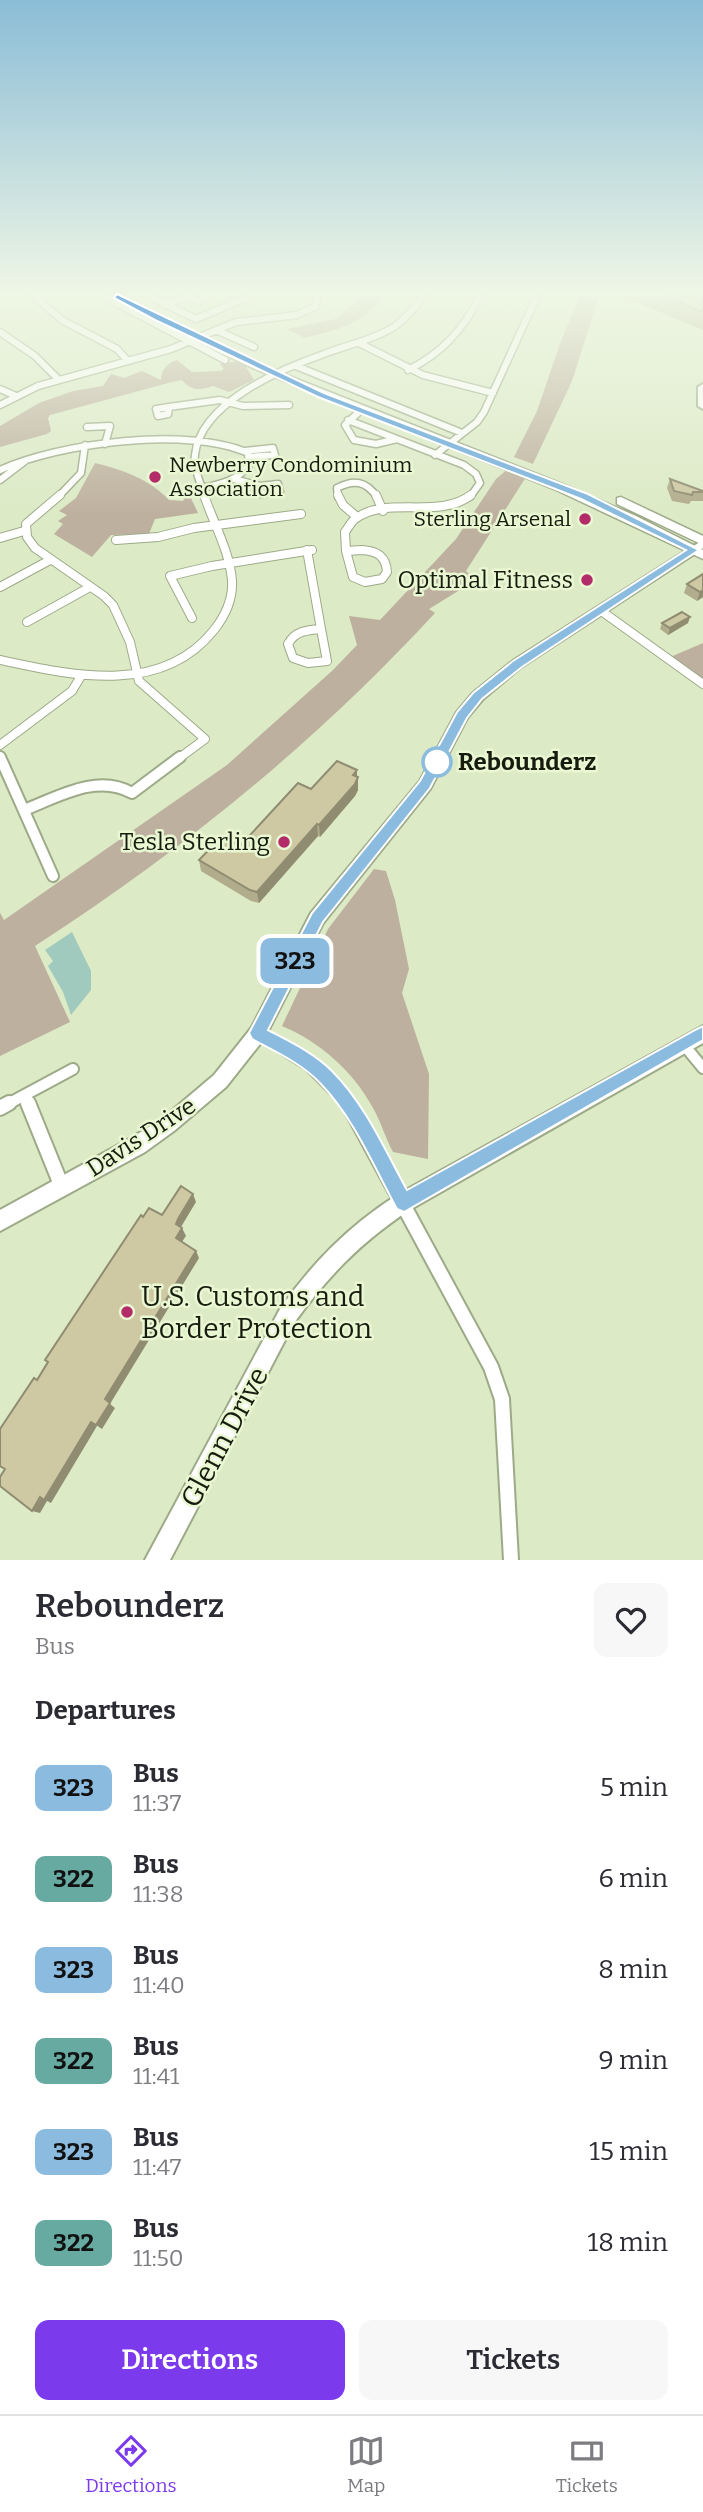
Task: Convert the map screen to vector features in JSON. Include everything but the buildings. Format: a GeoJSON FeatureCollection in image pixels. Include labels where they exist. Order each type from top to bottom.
{"type":"FeatureCollection","features":[{"type":"Feature","properties":{"kind":"main road"},"geometry":{"type":"LineString","coordinates":[[280,369],[455,438],[701,547]]}},
{"type":"Feature","properties":{"kind":"main road"},"geometry":{"type":"LineString","coordinates":[[283,369],[360,411],[455,438]]}},
{"type":"Feature","properties":{"kind":"main road"},"geometry":{"type":"LineString","coordinates":[[703,387],[703,406]]}},
{"type":"Feature","properties":{"kind":"main road","name":"Davis Drive"},"geometry":{"type":"LineString","coordinates":[[0,1221],[138,1145],[194,1104],[220,1081],[258,1033],[279,997],[317,918],[425,785],[469,705],[506,672],[701,547]]}},
{"type":"Feature","properties":{"kind":"main road","name":"Glenn Drive"},"geometry":{"type":"LineString","coordinates":[[157,1560],[287,1316],[311,1281],[340,1249],[369,1223],[404,1202],[703,1034]]}},
{"type":"Feature","properties":{"kind":"street"},"geometry":{"type":"LineString","coordinates":[[48,369],[58,379]]}},
{"type":"Feature","properties":{"kind":"street"},"geometry":{"type":"LineString","coordinates":[[0,405],[58,379],[98,369]]}},
{"type":"Feature","properties":{"kind":"street"},"geometry":{"type":"LineString","coordinates":[[0,660],[81,677],[114,677],[139,674],[177,660],[201,644],[215,629],[230,599],[232,581],[194,458],[196,441],[214,414],[229,402],[292,369]]}},
{"type":"Feature","properties":{"kind":"street"},"geometry":{"type":"LineString","coordinates":[[435,455],[477,422],[504,369]]}},
{"type":"Feature","properties":{"kind":"street"},"geometry":{"type":"LineString","coordinates":[[408,370],[452,386],[493,393]]}},
{"type":"Feature","properties":{"kind":"street"},"geometry":{"type":"LineString","coordinates":[[0,389],[16,396]]}},
{"type":"Feature","properties":{"kind":"street"},"geometry":{"type":"LineString","coordinates":[[169,408],[220,400],[249,407],[289,405]]}},
{"type":"Feature","properties":{"kind":"street"},"geometry":{"type":"LineString","coordinates":[[360,411],[345,425],[346,431],[359,442],[376,444],[397,439]]}},
{"type":"Feature","properties":{"kind":"street"},"geometry":{"type":"LineString","coordinates":[[346,551],[369,550],[380,554],[386,561],[386,575],[376,581],[356,579],[346,551],[345,532],[357,517],[383,511],[458,503],[472,496],[480,483],[474,471],[348,420]]}},
{"type":"Feature","properties":{"kind":"street"},"geometry":{"type":"LineString","coordinates":[[87,427],[110,426],[105,444]]}},
{"type":"Feature","properties":{"kind":"street"},"geometry":{"type":"LineString","coordinates":[[218,430],[220,442]]}},
{"type":"Feature","properties":{"kind":"street"},"geometry":{"type":"LineString","coordinates":[[0,470],[10,463],[85,445],[220,442],[247,454],[247,468],[234,480]]}},
{"type":"Feature","properties":{"kind":"street"},"geometry":{"type":"LineString","coordinates":[[0,538],[24,531],[31,518],[67,490],[80,474],[86,460],[85,445]]}},
{"type":"Feature","properties":{"kind":"street"},"geometry":{"type":"LineString","coordinates":[[0,480],[28,458]]}},
{"type":"Feature","properties":{"kind":"street"},"geometry":{"type":"LineString","coordinates":[[202,488],[234,480],[260,485]]}},
{"type":"Feature","properties":{"kind":"street"},"geometry":{"type":"LineString","coordinates":[[357,517],[343,505],[337,492],[337,488],[347,483],[360,482],[371,486],[378,495],[383,511]]}},
{"type":"Feature","properties":{"kind":"street"},"geometry":{"type":"LineString","coordinates":[[116,540],[158,537],[215,525],[301,514]]}},
{"type":"Feature","properties":{"kind":"street"},"geometry":{"type":"LineString","coordinates":[[24,531],[33,546],[112,604],[138,665],[139,681],[205,739],[132,793],[118,785],[90,785],[24,810]]}},
{"type":"Feature","properties":{"kind":"street"},"geometry":{"type":"LineString","coordinates":[[192,618],[170,576],[228,563],[309,550],[327,661],[303,663],[291,655],[288,644],[292,637],[303,631],[321,629]]}},
{"type":"Feature","properties":{"kind":"street"},"geometry":{"type":"LineString","coordinates":[[0,587],[50,560]]}},
{"type":"Feature","properties":{"kind":"street"},"geometry":{"type":"LineString","coordinates":[[27,622],[90,587]]}},
{"type":"Feature","properties":{"kind":"street"},"geometry":{"type":"LineString","coordinates":[[600,610],[703,684]]}},
{"type":"Feature","properties":{"kind":"street"},"geometry":{"type":"LineString","coordinates":[[0,745],[72,691],[81,677]]}},
{"type":"Feature","properties":{"kind":"street"},"geometry":{"type":"LineString","coordinates":[[0,757],[53,876]]}},
{"type":"Feature","properties":{"kind":"street"},"geometry":{"type":"LineString","coordinates":[[258,1033],[298,1055],[326,1076],[351,1107],[491,1367],[502,1399],[511,1560]]}},
{"type":"Feature","properties":{"kind":"street"},"geometry":{"type":"LineString","coordinates":[[684,1045],[703,1068]]}},
{"type":"Feature","properties":{"kind":"street"},"geometry":{"type":"LineString","coordinates":[[0,1108],[73,1069]]}},
{"type":"Feature","properties":{"kind":"street"},"geometry":{"type":"LineString","coordinates":[[25,1095],[62,1187]]}},
{"type":"Feature","properties":{"kind":"shaded area"},"geometry":{"type":"Polygon","coordinates":[[[164,369],[188,369],[192,372],[247,369],[254,380],[229,392],[213,386],[193,388],[182,380],[172,382],[50,415],[48,418],[51,431],[47,434],[0,447],[0,426],[39,403],[73,391],[103,386],[111,374],[124,378],[142,371],[161,380],[164,369]]]}},
{"type":"Feature","properties":{"kind":"shaded area"},"geometry":{"type":"Polygon","coordinates":[[[551,369],[576,369],[533,464],[514,457],[537,411],[551,369]]]}},
{"type":"Feature","properties":{"kind":"shaded area"},"geometry":{"type":"Polygon","coordinates":[[[95,463],[135,476],[169,500],[183,501],[188,492],[198,513],[155,519],[149,534],[111,535],[92,557],[54,534],[63,524],[58,521],[67,515],[59,511],[76,498],[95,463]]]}},
{"type":"Feature","properties":{"kind":"shaded area"},"geometry":{"type":"Polygon","coordinates":[[[510,467],[528,474],[466,571],[476,580],[429,609],[435,613],[390,660],[295,750],[246,792],[143,872],[35,946],[70,1022],[0,1056],[0,913],[4,920],[227,765],[357,645],[349,616],[380,620],[456,539],[496,479],[510,467]]]}},
{"type":"Feature","properties":{"kind":"shaded area"},"geometry":{"type":"Polygon","coordinates":[[[703,643],[703,684],[668,658],[703,643]]]}},
{"type":"Feature","properties":{"kind":"shaded area"},"geometry":{"type":"Polygon","coordinates":[[[374,869],[386,871],[395,900],[409,969],[402,993],[429,1074],[428,1159],[393,1152],[373,1108],[356,1082],[322,1049],[282,1026],[328,929],[374,869]]]}},
{"type":"Feature","properties":{"kind":"water"},"geometry":{"type":"Polygon","coordinates":[[[72,932],[91,971],[91,990],[71,1015],[63,992],[48,966],[53,961],[45,950],[72,932]]]}},
{"type":"Feature","properties":{"kind":"bus line","name":"323"},"geometry":{"type":"LineString","coordinates":[[264,369],[374,417],[584,496],[694,550],[517,664],[478,696],[462,715],[425,785],[317,918],[279,997],[258,1033],[298,1055],[326,1076],[351,1107],[404,1202],[703,1034]]}},
{"type":"Feature","properties":{"kind":"place","name":"Newberry Condominium Association"},"geometry":{"type":"Point","coordinates":[155,477]}},
{"type":"Feature","properties":{"kind":"place","name":"Sterling Arsenal"},"geometry":{"type":"Point","coordinates":[585,519]}},
{"type":"Feature","properties":{"kind":"place","name":"Optimal Fitness"},"geometry":{"type":"Point","coordinates":[587,580]}},
{"type":"Feature","properties":{"kind":"place","name":"Rebounderz"},"geometry":{"type":"Point","coordinates":[437,762]}},
{"type":"Feature","properties":{"kind":"place","name":"Tesla Sterling"},"geometry":{"type":"Point","coordinates":[284,842]}},
{"type":"Feature","properties":{"kind":"place","name":"U.S. Customs and Border Protection"},"geometry":{"type":"Point","coordinates":[127,1312]}}]}
